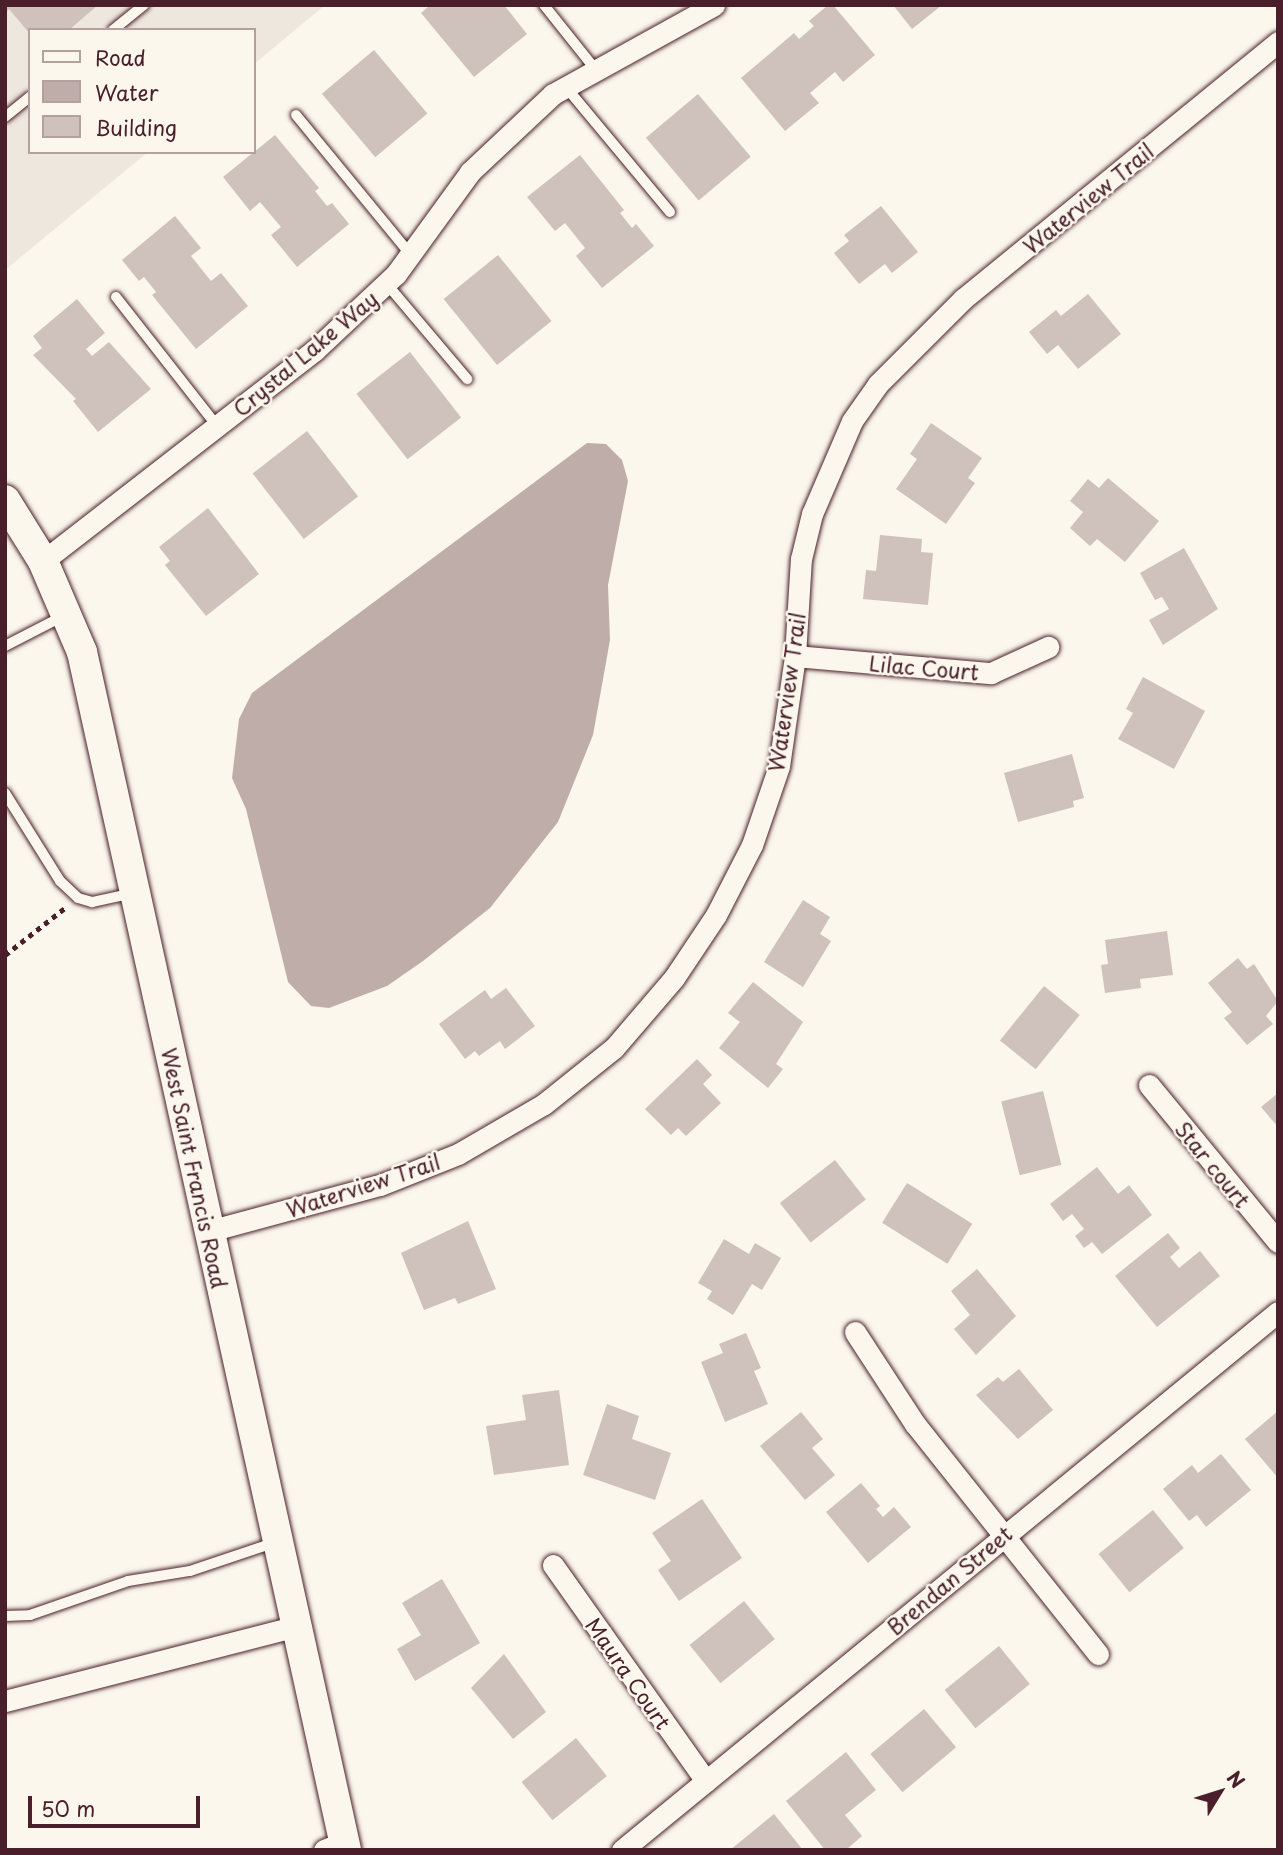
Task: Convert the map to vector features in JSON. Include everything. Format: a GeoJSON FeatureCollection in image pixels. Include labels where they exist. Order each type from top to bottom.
{"type":"FeatureCollection","features":[{"type":"Feature","properties":{"kind":"street","name":"Crystal Lake Way"},"geometry":{"type":"LineString","coordinates":[[43,561],[315,350],[386,284],[470,172],[565,86],[715,5]]}},
{"type":"Feature","properties":{"kind":"street","name":"Waterview Trail"},"geometry":{"type":"LineString","coordinates":[[209,1231],[380,1185],[458,1154],[544,1104],[614,1048],[674,978],[716,915],[752,845],[779,766],[796,656],[801,559],[812,514],[852,421],[878,384],[963,299],[1278,42]]}},
{"type":"Feature","properties":{"kind":"street","name":"West Saint Francis Road"},"geometry":{"type":"LineString","coordinates":[[5,500],[43,561],[82,652],[276,1542],[338,1847]]}},
{"type":"Feature","properties":{"kind":"street","name":"Lilac Court"},"geometry":{"type":"LineString","coordinates":[[796,656],[991,673],[1048,647]]}},
{"type":"Feature","properties":{"kind":"street","name":"Star court"},"geometry":{"type":"LineString","coordinates":[[1149,1085],[1278,1242]]}},
{"type":"Feature","properties":{"kind":"street","name":"Brendan Street"},"geometry":{"type":"LineString","coordinates":[[622,1850],[1278,1312]]}},
{"type":"Feature","properties":{"kind":"street"},"geometry":{"type":"LineString","coordinates":[[855,1332],[915,1424],[1098,1654]]}},
{"type":"Feature","properties":{"kind":"street","name":"Maura Court"},"geometry":{"type":"LineString","coordinates":[[553,1565],[706,1781]]}},
{"type":"Feature","properties":{"kind":"street"},"geometry":{"type":"LineString","coordinates":[[5,1701],[294,1627]]}},
{"type":"Feature","properties":{"kind":"lane"},"geometry":{"type":"LineString","coordinates":[[115,28],[144,5]]}},
{"type":"Feature","properties":{"kind":"lane"},"geometry":{"type":"LineString","coordinates":[[544,5],[594,69]]}},
{"type":"Feature","properties":{"kind":"lane"},"geometry":{"type":"LineString","coordinates":[[565,86],[670,212]]}},
{"type":"Feature","properties":{"kind":"lane"},"geometry":{"type":"LineString","coordinates":[[5,117],[28,99]]}},
{"type":"Feature","properties":{"kind":"lane"},"geometry":{"type":"LineString","coordinates":[[296,115],[410,254]]}},
{"type":"Feature","properties":{"kind":"lane"},"geometry":{"type":"LineString","coordinates":[[386,284],[467,379]]}},
{"type":"Feature","properties":{"kind":"lane"},"geometry":{"type":"LineString","coordinates":[[116,297],[217,426]]}},
{"type":"Feature","properties":{"kind":"lane"},"geometry":{"type":"LineString","coordinates":[[5,646],[66,614]]}},
{"type":"Feature","properties":{"kind":"lane"},"geometry":{"type":"LineString","coordinates":[[6,796],[60,881],[78,898],[92,901],[136,893]]}},
{"type":"Feature","properties":{"kind":"lane"},"geometry":{"type":"LineString","coordinates":[[5,1616],[30,1615],[128,1581],[190,1571],[276,1542]]}},
{"type":"Feature","properties":{"kind":"path"},"geometry":{"type":"LineString","coordinates":[[5,955],[78,898]]}},
{"type":"Feature","properties":{"kind":"shaded area"},"geometry":{"type":"Polygon","coordinates":[[[5,5],[325,5],[256,62],[256,28],[28,28],[28,154],[146,154],[5,270],[5,5]]]}},
{"type":"Feature","properties":{"kind":"water"},"geometry":{"type":"Polygon","coordinates":[[[587,443],[606,444],[622,460],[628,481],[608,585],[610,640],[593,735],[558,822],[490,908],[423,961],[387,986],[329,1008],[311,1006],[288,982],[246,809],[232,778],[239,719],[252,693],[587,443]]]}},
{"type":"Feature","properties":{"kind":"building"},"geometry":{"type":"Polygon","coordinates":[[[5,5],[98,5],[71,28],[28,28],[28,32],[9,9],[5,13],[5,5]]]}},
{"type":"Feature","properties":{"kind":"building"},"geometry":{"type":"Polygon","coordinates":[[[430,5],[504,5],[527,34],[474,77],[421,13],[430,5]]]}},
{"type":"Feature","properties":{"kind":"building"},"geometry":{"type":"Polygon","coordinates":[[[828,5],[833,5],[875,55],[843,82],[835,72],[810,93],[819,103],[785,131],[741,78],[794,33],[799,39],[814,26],[809,21],[828,5]]]}},
{"type":"Feature","properties":{"kind":"building"},"geometry":{"type":"Polygon","coordinates":[[[893,5],[942,5],[912,29],[893,5]]]}},
{"type":"Feature","properties":{"kind":"building"},"geometry":{"type":"Polygon","coordinates":[[[374,50],[427,114],[375,157],[322,94],[374,50]]]}},
{"type":"Feature","properties":{"kind":"building"},"geometry":{"type":"Polygon","coordinates":[[[698,94],[751,157],[699,201],[646,138],[698,94]]]}},
{"type":"Feature","properties":{"kind":"building"},"geometry":{"type":"Polygon","coordinates":[[[275,135],[319,188],[315,191],[327,206],[332,203],[349,224],[297,267],[271,235],[281,227],[260,202],[250,211],[223,177],[251,154],[256,154],[256,150],[275,135]]]}},
{"type":"Feature","properties":{"kind":"building"},"geometry":{"type":"Polygon","coordinates":[[[580,155],[624,210],[620,213],[632,228],[636,224],[654,246],[602,288],[576,256],[585,248],[565,223],[555,231],[527,197],[580,155]]]}},
{"type":"Feature","properties":{"kind":"building"},"geometry":{"type":"Polygon","coordinates":[[[881,206],[918,252],[892,273],[885,264],[859,284],[834,253],[849,241],[844,235],[881,206]]]}},
{"type":"Feature","properties":{"kind":"building"},"geometry":{"type":"Polygon","coordinates":[[[175,216],[201,248],[191,256],[211,281],[221,273],[248,306],[196,349],[152,295],[156,292],[144,277],[139,281],[122,260],[175,216]]]}},
{"type":"Feature","properties":{"kind":"building"},"geometry":{"type":"Polygon","coordinates":[[[498,255],[551,321],[497,365],[444,299],[498,255]]]}},
{"type":"Feature","properties":{"kind":"building"},"geometry":{"type":"Polygon","coordinates":[[[1088,294],[1121,334],[1078,369],[1058,345],[1047,354],[1029,332],[1056,310],[1061,316],[1088,294]]]}},
{"type":"Feature","properties":{"kind":"building"},"geometry":{"type":"Polygon","coordinates":[[[77,299],[105,333],[86,349],[92,356],[109,342],[151,389],[98,432],[73,401],[76,399],[33,355],[42,348],[33,336],[77,299]]]}},
{"type":"Feature","properties":{"kind":"building"},"geometry":{"type":"Polygon","coordinates":[[[410,352],[461,417],[408,459],[356,394],[410,352]]]}},
{"type":"Feature","properties":{"kind":"building"},"geometry":{"type":"Polygon","coordinates":[[[931,423],[982,458],[968,478],[975,483],[946,524],[896,489],[917,459],[910,454],[931,423]]]}},
{"type":"Feature","properties":{"kind":"building"},"geometry":{"type":"Polygon","coordinates":[[[307,431],[358,496],[304,539],[253,473],[307,431]]]}},
{"type":"Feature","properties":{"kind":"building"},"geometry":{"type":"Polygon","coordinates":[[[1108,478],[1159,521],[1125,562],[1097,539],[1090,546],[1070,528],[1083,512],[1070,501],[1088,479],[1099,488],[1108,478]]]}},
{"type":"Feature","properties":{"kind":"building"},"geometry":{"type":"Polygon","coordinates":[[[208,508],[259,574],[206,616],[165,565],[170,561],[159,547],[208,508]]]}},
{"type":"Feature","properties":{"kind":"building"},"geometry":{"type":"Polygon","coordinates":[[[880,535],[922,539],[921,552],[933,553],[928,605],[863,599],[866,570],[876,571],[880,535]]]}},
{"type":"Feature","properties":{"kind":"building"},"geometry":{"type":"Polygon","coordinates":[[[1184,548],[1218,609],[1163,645],[1149,620],[1169,609],[1162,597],[1155,600],[1140,573],[1184,548]]]}},
{"type":"Feature","properties":{"kind":"building"},"geometry":{"type":"Polygon","coordinates":[[[1143,677],[1205,711],[1174,769],[1118,739],[1133,713],[1126,709],[1143,677]]]}},
{"type":"Feature","properties":{"kind":"building"},"geometry":{"type":"Polygon","coordinates":[[[1072,754],[1084,798],[1073,801],[1074,807],[1018,822],[1004,773],[1072,754]]]}},
{"type":"Feature","properties":{"kind":"building"},"geometry":{"type":"Polygon","coordinates":[[[803,900],[830,917],[820,934],[831,941],[803,987],[764,962],[803,900]]]}},
{"type":"Feature","properties":{"kind":"building"},"geometry":{"type":"Polygon","coordinates":[[[1167,931],[1173,975],[1140,979],[1141,988],[1105,993],[1101,965],[1108,964],[1105,940],[1167,931]]]}},
{"type":"Feature","properties":{"kind":"building"},"geometry":{"type":"Polygon","coordinates":[[[1238,958],[1247,969],[1254,964],[1278,1001],[1266,1016],[1273,1024],[1247,1045],[1224,1018],[1232,1012],[1208,983],[1238,958]]]}},
{"type":"Feature","properties":{"kind":"building"},"geometry":{"type":"Polygon","coordinates":[[[753,982],[803,1022],[776,1064],[783,1069],[768,1088],[719,1048],[740,1022],[728,1013],[753,982]]]}},
{"type":"Feature","properties":{"kind":"building"},"geometry":{"type":"Polygon","coordinates":[[[1044,986],[1080,1015],[1036,1069],[1000,1040],[1044,986]]]}},
{"type":"Feature","properties":{"kind":"building"},"geometry":{"type":"Polygon","coordinates":[[[506,988],[535,1026],[505,1049],[500,1041],[479,1056],[475,1051],[465,1059],[439,1024],[485,990],[491,999],[506,988]]]}},
{"type":"Feature","properties":{"kind":"building"},"geometry":{"type":"Polygon","coordinates":[[[697,1059],[712,1075],[703,1084],[721,1103],[686,1136],[678,1128],[671,1135],[645,1109],[697,1059]]]}},
{"type":"Feature","properties":{"kind":"building"},"geometry":{"type":"Polygon","coordinates":[[[1043,1091],[1061,1165],[1020,1175],[1001,1101],[1043,1091]]]}},
{"type":"Feature","properties":{"kind":"building"},"geometry":{"type":"Polygon","coordinates":[[[1278,1093],[1278,1127],[1261,1107],[1278,1093]]]}},
{"type":"Feature","properties":{"kind":"building"},"geometry":{"type":"Polygon","coordinates":[[[835,1160],[866,1199],[811,1242],[780,1203],[835,1160]]]}},
{"type":"Feature","properties":{"kind":"building"},"geometry":{"type":"Polygon","coordinates":[[[1097,1167],[1118,1194],[1129,1185],[1152,1215],[1102,1254],[1092,1242],[1084,1248],[1075,1236],[1084,1229],[1072,1214],[1063,1221],[1050,1204],[1097,1167]]]}},
{"type":"Feature","properties":{"kind":"building"},"geometry":{"type":"Polygon","coordinates":[[[907,1183],[972,1224],[947,1264],[882,1223],[907,1183]]]}},
{"type":"Feature","properties":{"kind":"building"},"geometry":{"type":"Polygon","coordinates":[[[468,1221],[496,1289],[458,1304],[455,1298],[424,1310],[401,1253],[468,1221]]]}},
{"type":"Feature","properties":{"kind":"building"},"geometry":{"type":"Polygon","coordinates":[[[1168,1233],[1180,1248],[1170,1257],[1179,1268],[1200,1251],[1220,1276],[1157,1327],[1115,1276],[1168,1233]]]}},
{"type":"Feature","properties":{"kind":"building"},"geometry":{"type":"Polygon","coordinates":[[[724,1239],[749,1254],[755,1243],[781,1258],[762,1290],[752,1284],[733,1315],[707,1299],[712,1291],[698,1283],[724,1239]]]}},
{"type":"Feature","properties":{"kind":"building"},"geometry":{"type":"Polygon","coordinates":[[[977,1269],[1016,1316],[976,1355],[954,1329],[970,1315],[951,1291],[977,1269]]]}},
{"type":"Feature","properties":{"kind":"building"},"geometry":{"type":"Polygon","coordinates":[[[746,1333],[761,1368],[754,1371],[768,1404],[725,1422],[701,1362],[723,1353],[719,1344],[746,1333]]]}},
{"type":"Feature","properties":{"kind":"building"},"geometry":{"type":"Polygon","coordinates":[[[1019,1369],[1053,1410],[1018,1439],[976,1395],[998,1377],[1003,1382],[1019,1369]]]}},
{"type":"Feature","properties":{"kind":"building"},"geometry":{"type":"Polygon","coordinates":[[[559,1390],[569,1465],[494,1475],[486,1426],[526,1420],[522,1395],[559,1390]]]}},
{"type":"Feature","properties":{"kind":"building"},"geometry":{"type":"Polygon","coordinates":[[[607,1404],[639,1416],[632,1439],[671,1453],[655,1500],[583,1475],[607,1404]]]}},
{"type":"Feature","properties":{"kind":"building"},"geometry":{"type":"Polygon","coordinates":[[[1278,1411],[1278,1478],[1245,1439],[1278,1411]]]}},
{"type":"Feature","properties":{"kind":"building"},"geometry":{"type":"Polygon","coordinates":[[[801,1412],[823,1439],[812,1448],[835,1475],[805,1500],[760,1446],[801,1412]]]}},
{"type":"Feature","properties":{"kind":"building"},"geometry":{"type":"Polygon","coordinates":[[[1221,1454],[1251,1490],[1206,1527],[1197,1515],[1189,1521],[1163,1489],[1192,1465],[1198,1473],[1221,1454]]]}},
{"type":"Feature","properties":{"kind":"building"},"geometry":{"type":"Polygon","coordinates":[[[861,1483],[880,1506],[876,1509],[883,1517],[894,1507],[911,1527],[868,1563],[826,1512],[861,1483]]]}},
{"type":"Feature","properties":{"kind":"building"},"geometry":{"type":"Polygon","coordinates":[[[702,1499],[742,1558],[679,1601],[658,1570],[671,1561],[652,1533],[702,1499]]]}},
{"type":"Feature","properties":{"kind":"building"},"geometry":{"type":"Polygon","coordinates":[[[1153,1510],[1184,1548],[1129,1592],[1099,1554],[1153,1510]]]}},
{"type":"Feature","properties":{"kind":"building"},"geometry":{"type":"Polygon","coordinates":[[[442,1579],[480,1643],[415,1681],[397,1649],[421,1635],[402,1603],[442,1579]]]}},
{"type":"Feature","properties":{"kind":"building"},"geometry":{"type":"Polygon","coordinates":[[[744,1601],[775,1639],[720,1683],[690,1645],[744,1601]]]}},
{"type":"Feature","properties":{"kind":"building"},"geometry":{"type":"Polygon","coordinates":[[[999,1646],[1030,1684],[975,1728],[945,1690],[999,1646]]]}},
{"type":"Feature","properties":{"kind":"building"},"geometry":{"type":"Polygon","coordinates":[[[504,1654],[546,1712],[513,1739],[471,1688],[504,1654]]]}},
{"type":"Feature","properties":{"kind":"building"},"geometry":{"type":"Polygon","coordinates":[[[924,1709],[956,1747],[903,1792],[870,1754],[924,1709]]]}},
{"type":"Feature","properties":{"kind":"building"},"geometry":{"type":"Polygon","coordinates":[[[576,1738],[607,1776],[552,1820],[522,1782],[576,1738]]]}},
{"type":"Feature","properties":{"kind":"building"},"geometry":{"type":"Polygon","coordinates":[[[846,1752],[876,1790],[845,1815],[862,1836],[846,1850],[825,1850],[786,1801],[846,1752]]]}},
{"type":"Feature","properties":{"kind":"building"},"geometry":{"type":"Polygon","coordinates":[[[774,1814],[803,1850],[730,1850],[774,1814]]]}}]}
